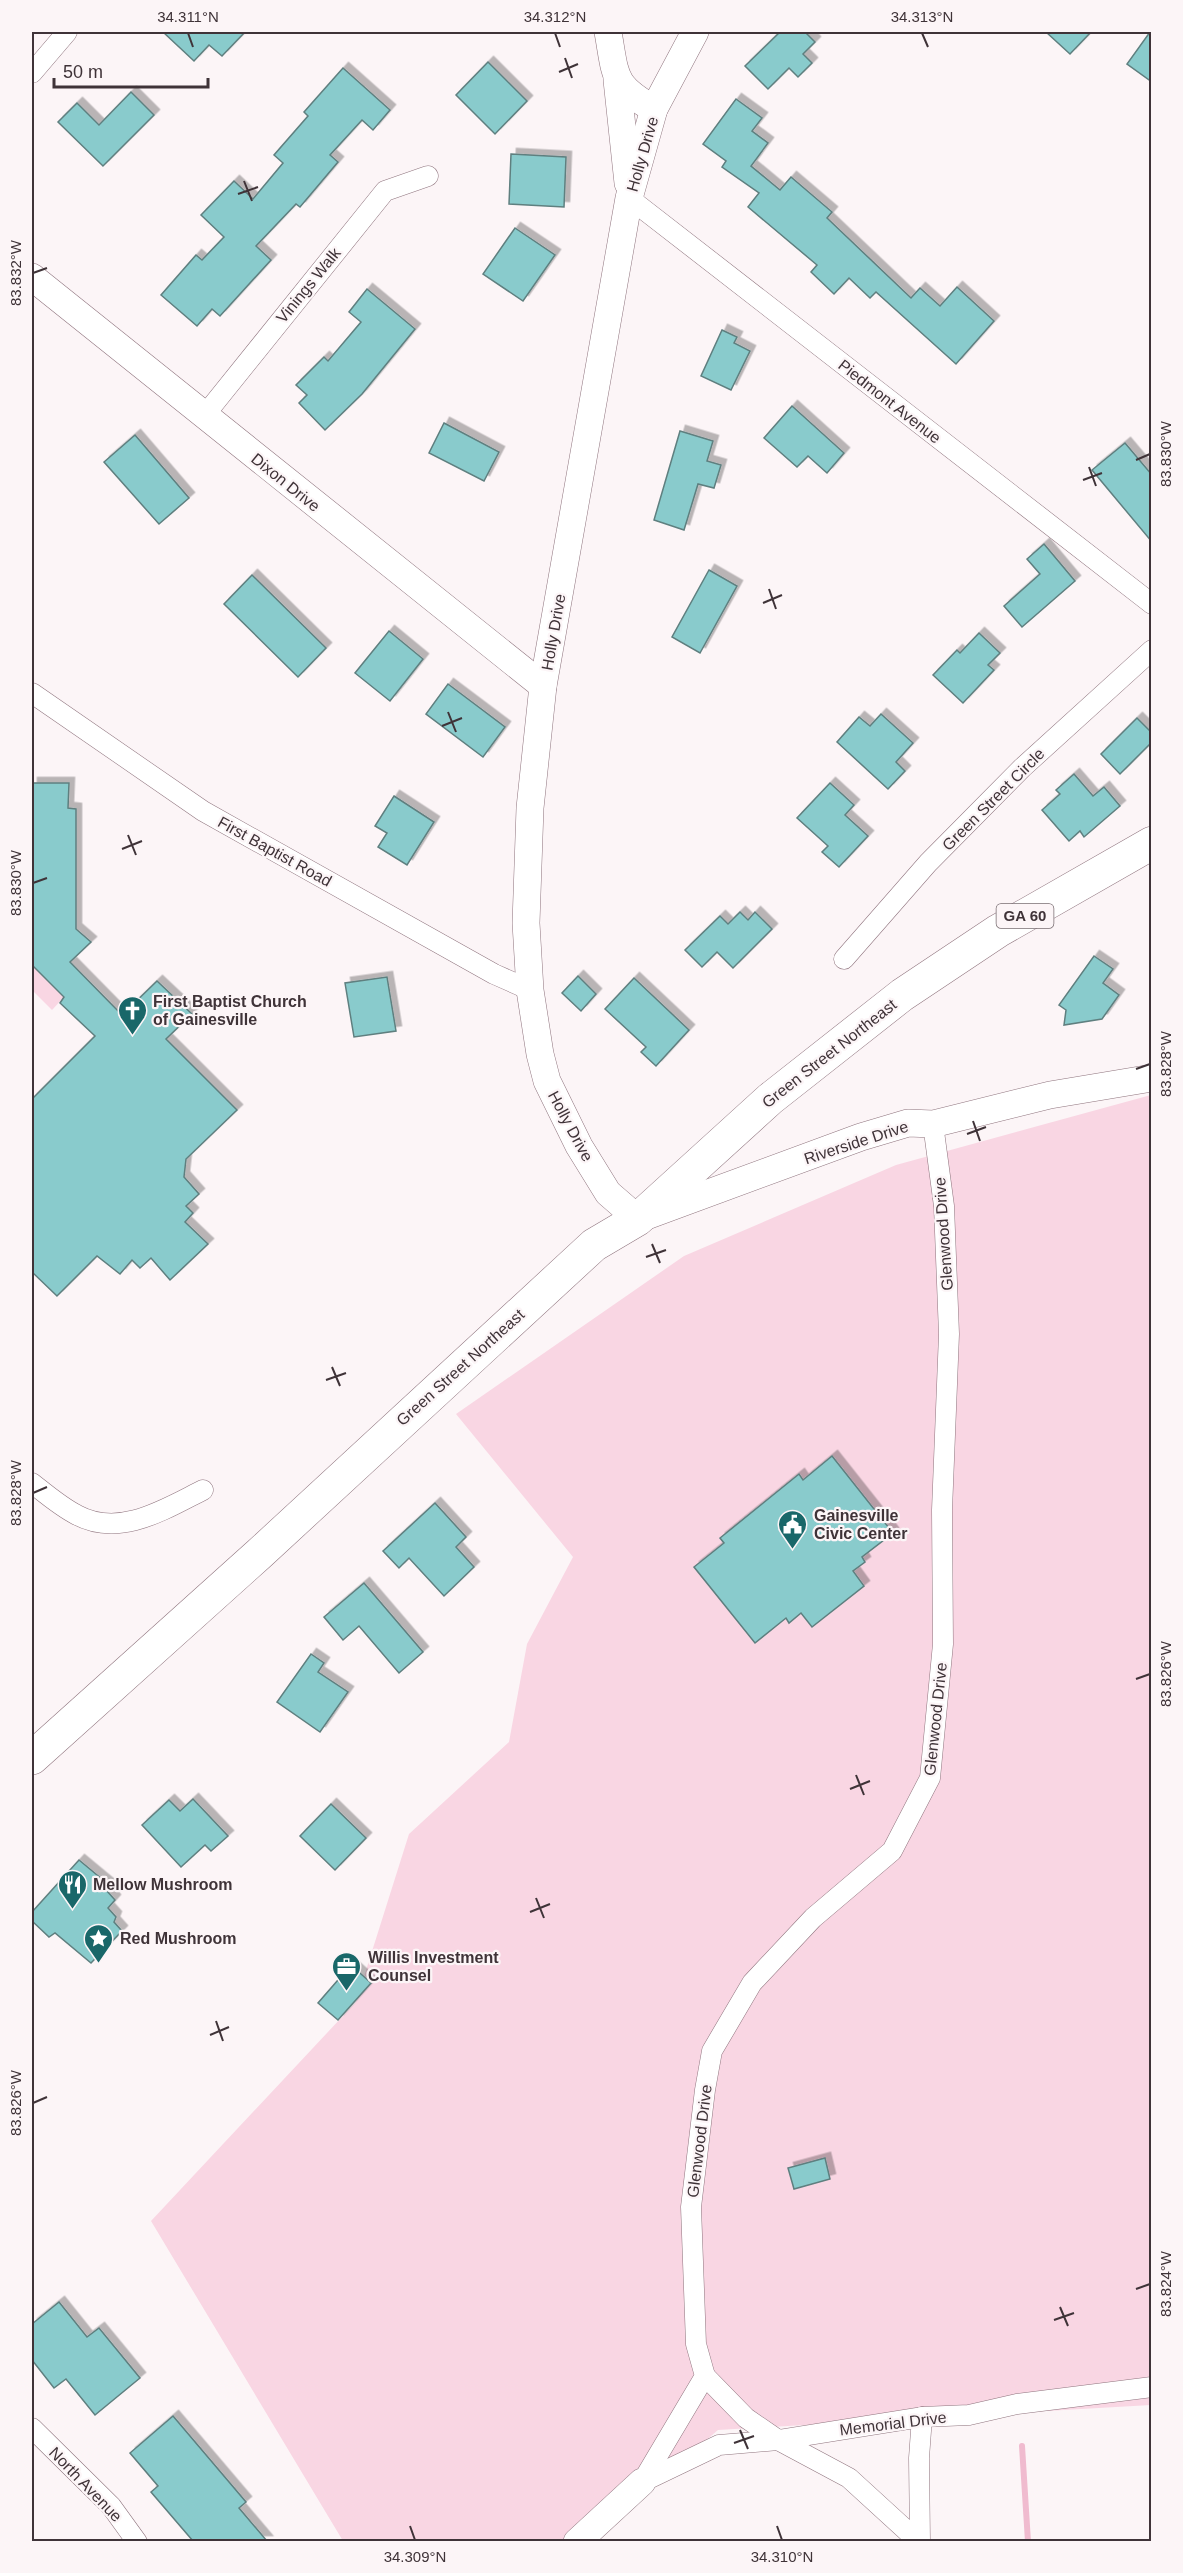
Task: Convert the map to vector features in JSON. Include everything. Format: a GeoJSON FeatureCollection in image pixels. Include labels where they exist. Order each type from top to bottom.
{"type":"FeatureCollection","features":[{"type":"Feature","properties":{"kind":"highway","name":"Green Street Northeast"},"geometry":{"type":"LineString","coordinates":[[32,1758],[259,1554],[471,1356],[594,1245],[638,1219],[770,1099],[903,995],[998,931],[1152,843]]}},
{"type":"Feature","properties":{"kind":"street"},"geometry":{"type":"LineString","coordinates":[[32,73],[67,32]]}},
{"type":"Feature","properties":{"kind":"street"},"geometry":{"type":"LineString","coordinates":[[608,32],[617,80],[629,198]]}},
{"type":"Feature","properties":{"kind":"street","name":"Holly Drive"},"geometry":{"type":"LineString","coordinates":[[638,1219],[608,1193],[560,1110],[540,1054],[530,990],[526,923],[530,808],[543,686],[629,198],[654,109],[695,32]]}},
{"type":"Feature","properties":{"kind":"street"},"geometry":{"type":"LineString","coordinates":[[617,80],[623,89],[654,109]]}},
{"type":"Feature","properties":{"kind":"street","name":"Vinings Walk"},"geometry":{"type":"LineString","coordinates":[[204,416],[385,191],[428,176]]}},
{"type":"Feature","properties":{"kind":"street","name":"Piedmont Avenue"},"geometry":{"type":"LineString","coordinates":[[629,198],[1152,604]]}},
{"type":"Feature","properties":{"kind":"street","name":"Dixon Drive"},"geometry":{"type":"LineString","coordinates":[[32,277],[543,686]]}},
{"type":"Feature","properties":{"kind":"street","name":"Green Street Circle"},"geometry":{"type":"LineString","coordinates":[[844,959],[928,863],[1022,768],[1152,650]]}},
{"type":"Feature","properties":{"kind":"street","name":"First Baptist Road"},"geometry":{"type":"LineString","coordinates":[[32,693],[202,811],[494,974],[530,990]]}},
{"type":"Feature","properties":{"kind":"street","name":"Riverside Drive"},"geometry":{"type":"LineString","coordinates":[[638,1219],[861,1137],[908,1123],[933,1124],[1050,1095],[1152,1078]]}},
{"type":"Feature","properties":{"kind":"street","name":"Glenwood Drive"},"geometry":{"type":"LineString","coordinates":[[919,2541],[849,2478],[778,2440],[746,2418],[705,2376],[696,2344],[691,2207],[712,2051],[752,1983],[813,1918],[892,1851],[930,1778],[943,1644],[942,1510],[948,1334],[944,1206],[933,1124]]}},
{"type":"Feature","properties":{"kind":"street"},"geometry":{"type":"LineString","coordinates":[[32,1483],[78,1516],[114,1524],[144,1519],[203,1490]]}},
{"type":"Feature","properties":{"kind":"street"},"geometry":{"type":"LineString","coordinates":[[577,2541],[642,2482],[705,2376]]}},
{"type":"Feature","properties":{"kind":"street","name":"Memorial Drive"},"geometry":{"type":"LineString","coordinates":[[642,2482],[719,2445],[778,2440],[922,2417],[969,2415],[1017,2404],[1152,2387]]}},
{"type":"Feature","properties":{"kind":"street","name":"Glenwood Drive"},"geometry":{"type":"LineString","coordinates":[[919,2541],[919,2458],[922,2417]]}},
{"type":"Feature","properties":{"kind":"street","name":"North Avenue"},"geometry":{"type":"LineString","coordinates":[[32,2428],[111,2506],[137,2541]]}},
{"type":"Feature","properties":{"kind":"shaded area"},"geometry":{"type":"Polygon","coordinates":[[[32,965],[64,997],[52,1010],[32,990],[32,965]]]}},
{"type":"Feature","properties":{"kind":"shaded area"},"geometry":{"type":"Polygon","coordinates":[[[1151,1095],[1151,2405],[718,2430],[589,2541],[343,2541],[151,2221],[356,2002],[409,1834],[509,1742],[527,1644],[573,1557],[456,1414],[684,1256],[896,1165],[1151,1095]]]}},
{"type":"Feature","properties":{"kind":"building"},"geometry":{"type":"Polygon","coordinates":[[[163,32],[245,32],[222,56],[209,45],[194,61],[163,32]]]}},
{"type":"Feature","properties":{"kind":"building"},"geometry":{"type":"Polygon","coordinates":[[[780,32],[805,32],[815,42],[803,54],[812,63],[798,77],[789,68],[768,89],[745,66],[780,32]]]}},
{"type":"Feature","properties":{"kind":"building"},"geometry":{"type":"Polygon","coordinates":[[[1046,32],[1091,32],[1070,54],[1046,32]]]}},
{"type":"Feature","properties":{"kind":"building"},"geometry":{"type":"Polygon","coordinates":[[[1152,32],[1152,82],[1127,64],[1152,32]]]}},
{"type":"Feature","properties":{"kind":"building"},"geometry":{"type":"Polygon","coordinates":[[[488,62],[527,101],[495,134],[456,95],[488,62]]]}},
{"type":"Feature","properties":{"kind":"building"},"geometry":{"type":"Polygon","coordinates":[[[343,68],[390,110],[373,130],[362,120],[330,155],[338,162],[300,207],[296,204],[256,246],[271,260],[220,316],[212,309],[197,326],[161,295],[196,255],[202,260],[224,237],[201,215],[234,181],[253,199],[283,163],[274,155],[308,116],[304,112],[343,68]]]}},
{"type":"Feature","properties":{"kind":"building"},"geometry":{"type":"Polygon","coordinates":[[[131,92],[154,115],[103,166],[58,122],[77,103],[99,125],[131,92]]]}},
{"type":"Feature","properties":{"kind":"building"},"geometry":{"type":"Polygon","coordinates":[[[736,99],[762,118],[752,131],[768,143],[751,166],[780,190],[791,177],[832,212],[827,218],[911,298],[920,288],[940,306],[957,287],[994,321],[956,364],[876,292],[870,298],[849,278],[834,294],[811,272],[817,265],[748,207],[759,193],[722,167],[726,161],[703,144],[736,99]]]}},
{"type":"Feature","properties":{"kind":"building"},"geometry":{"type":"Polygon","coordinates":[[[511,154],[566,157],[564,207],[509,204],[511,154]]]}},
{"type":"Feature","properties":{"kind":"building"},"geometry":{"type":"Polygon","coordinates":[[[515,228],[555,255],[523,301],[483,274],[515,228]]]}},
{"type":"Feature","properties":{"kind":"building"},"geometry":{"type":"Polygon","coordinates":[[[367,289],[415,329],[362,394],[325,430],[299,403],[307,395],[296,385],[324,357],[328,361],[361,322],[349,312],[367,289]]]}},
{"type":"Feature","properties":{"kind":"building"},"geometry":{"type":"Polygon","coordinates":[[[722,330],[737,337],[734,343],[750,351],[731,390],[701,376],[722,330]]]}},
{"type":"Feature","properties":{"kind":"building"},"geometry":{"type":"Polygon","coordinates":[[[792,406],[844,453],[827,473],[808,456],[797,467],[764,438],[792,406]]]}},
{"type":"Feature","properties":{"kind":"building"},"geometry":{"type":"Polygon","coordinates":[[[444,423],[499,452],[484,481],[429,453],[444,423]]]}},
{"type":"Feature","properties":{"kind":"building"},"geometry":{"type":"Polygon","coordinates":[[[680,431],[713,441],[707,461],[721,465],[714,488],[698,484],[684,530],[654,520],[680,431]]]}},
{"type":"Feature","properties":{"kind":"building"},"geometry":{"type":"Polygon","coordinates":[[[135,435],[189,498],[159,524],[104,462],[135,435]]]}},
{"type":"Feature","properties":{"kind":"building"},"geometry":{"type":"Polygon","coordinates":[[[1125,443],[1152,475],[1152,542],[1092,470],[1125,443]]]}},
{"type":"Feature","properties":{"kind":"building"},"geometry":{"type":"Polygon","coordinates":[[[1044,544],[1075,581],[1022,627],[1004,606],[1040,574],[1027,559],[1044,544]]]}},
{"type":"Feature","properties":{"kind":"building"},"geometry":{"type":"Polygon","coordinates":[[[709,570],[737,586],[700,653],[672,637],[709,570]]]}},
{"type":"Feature","properties":{"kind":"building"},"geometry":{"type":"Polygon","coordinates":[[[252,575],[326,648],[298,677],[224,604],[252,575]]]}},
{"type":"Feature","properties":{"kind":"building"},"geometry":{"type":"Polygon","coordinates":[[[389,631],[423,659],[390,701],[355,673],[389,631]]]}},
{"type":"Feature","properties":{"kind":"building"},"geometry":{"type":"Polygon","coordinates":[[[979,633],[1000,653],[988,665],[994,670],[963,703],[933,675],[957,650],[960,653],[979,633]]]}},
{"type":"Feature","properties":{"kind":"building"},"geometry":{"type":"Polygon","coordinates":[[[448,684],[505,727],[483,757],[426,714],[448,684]]]}},
{"type":"Feature","properties":{"kind":"building"},"geometry":{"type":"Polygon","coordinates":[[[881,714],[913,743],[896,762],[905,771],[888,789],[837,742],[859,717],[870,726],[881,714]]]}},
{"type":"Feature","properties":{"kind":"building"},"geometry":{"type":"Polygon","coordinates":[[[1137,718],[1152,733],[1152,742],[1120,774],[1101,754],[1137,718]]]}},
{"type":"Feature","properties":{"kind":"building"},"geometry":{"type":"Polygon","coordinates":[[[1074,774],[1093,796],[1104,787],[1120,806],[1084,837],[1080,831],[1069,841],[1042,810],[1060,794],[1056,790],[1074,774]]]}},
{"type":"Feature","properties":{"kind":"building","name":"First Baptist Church of Gainesville"},"geometry":{"type":"Polygon","coordinates":[[[32,783],[69,783],[68,808],[76,809],[76,929],[91,942],[70,962],[122,1015],[157,981],[192,1014],[166,1039],[237,1110],[186,1159],[184,1177],[199,1194],[186,1206],[193,1213],[185,1222],[208,1244],[170,1280],[151,1258],[140,1268],[132,1260],[120,1274],[97,1256],[57,1296],[32,1272],[32,1099],[95,1036],[60,1003],[64,997],[32,965],[32,783]]]}},
{"type":"Feature","properties":{"kind":"building"},"geometry":{"type":"Polygon","coordinates":[[[830,783],[854,805],[845,815],[868,836],[839,867],[822,852],[828,846],[797,818],[830,783]]]}},
{"type":"Feature","properties":{"kind":"building"},"geometry":{"type":"Polygon","coordinates":[[[394,796],[434,822],[407,865],[378,847],[387,833],[375,826],[394,796]]]}},
{"type":"Feature","properties":{"kind":"building"},"geometry":{"type":"Polygon","coordinates":[[[740,912],[748,920],[755,912],[772,929],[733,968],[717,952],[702,967],[685,950],[720,916],[728,924],[740,912]]]}},
{"type":"Feature","properties":{"kind":"building"},"geometry":{"type":"Polygon","coordinates":[[[1094,956],[1113,969],[1103,983],[1119,995],[1102,1019],[1064,1025],[1066,1010],[1059,1005],[1094,956]]]}},
{"type":"Feature","properties":{"kind":"building"},"geometry":{"type":"Polygon","coordinates":[[[578,976],[596,994],[581,1011],[562,993],[578,976]]]}},
{"type":"Feature","properties":{"kind":"building"},"geometry":{"type":"Polygon","coordinates":[[[387,977],[396,1031],[354,1037],[345,983],[387,977]]]}},
{"type":"Feature","properties":{"kind":"building"},"geometry":{"type":"Polygon","coordinates":[[[634,978],[689,1030],[656,1066],[641,1052],[646,1047],[605,1009],[634,978]]]}},
{"type":"Feature","properties":{"kind":"building","name":"Gainesville Civic Center"},"geometry":{"type":"Polygon","coordinates":[[[832,1456],[893,1533],[862,1557],[865,1562],[853,1571],[864,1586],[812,1627],[801,1613],[789,1623],[786,1618],[755,1643],[694,1567],[724,1543],[720,1538],[799,1474],[803,1480],[832,1456]]]}},
{"type":"Feature","properties":{"kind":"building"},"geometry":{"type":"Polygon","coordinates":[[[435,1503],[466,1537],[456,1547],[474,1567],[444,1596],[409,1558],[399,1568],[383,1551],[435,1503]]]}},
{"type":"Feature","properties":{"kind":"building"},"geometry":{"type":"Polygon","coordinates":[[[364,1583],[423,1652],[399,1673],[359,1626],[343,1640],[324,1617],[364,1583]]]}},
{"type":"Feature","properties":{"kind":"building"},"geometry":{"type":"Polygon","coordinates":[[[311,1654],[324,1663],[318,1672],[348,1692],[320,1732],[277,1702],[311,1654]]]}},
{"type":"Feature","properties":{"kind":"building"},"geometry":{"type":"Polygon","coordinates":[[[193,1799],[228,1836],[211,1851],[205,1845],[181,1867],[142,1825],[169,1800],[180,1811],[193,1799]]]}},
{"type":"Feature","properties":{"kind":"building"},"geometry":{"type":"Polygon","coordinates":[[[331,1804],[366,1838],[335,1870],[300,1836],[331,1804]]]}},
{"type":"Feature","properties":{"kind":"building","name":"Mellow Mushroom"},"geometry":{"type":"Polygon","coordinates":[[[79,1860],[109,1885],[107,1891],[115,1900],[108,1908],[116,1917],[114,1922],[122,1931],[91,1963],[55,1933],[49,1937],[32,1921],[32,1912],[79,1860]]]}},
{"type":"Feature","properties":{"kind":"building"},"geometry":{"type":"Polygon","coordinates":[[[351,1965],[371,1983],[338,2020],[318,2003],[351,1965]]]}},
{"type":"Feature","properties":{"kind":"building"},"geometry":{"type":"Polygon","coordinates":[[[825,2158],[830,2179],[794,2189],[788,2168],[825,2158]]]}},
{"type":"Feature","properties":{"kind":"building"},"geometry":{"type":"Polygon","coordinates":[[[59,2302],[87,2337],[99,2328],[140,2378],[95,2415],[66,2379],[54,2388],[32,2360],[32,2324],[59,2302]]]}},
{"type":"Feature","properties":{"kind":"building"},"geometry":{"type":"Polygon","coordinates":[[[173,2416],[246,2502],[239,2508],[267,2541],[193,2541],[151,2492],[158,2486],[130,2453],[173,2416]]]}},
{"type":"Feature","properties":{"kind":"waterway"},"geometry":{"type":"LineString","coordinates":[[1022,2446],[1028,2542]]}},
{"type":"Feature","properties":{"kind":"place","name":"First Baptist Church of Gainesville"},"geometry":{"type":"Point","coordinates":[132,1036]}},
{"type":"Feature","properties":{"kind":"place","name":"Gainesville Civic Center"},"geometry":{"type":"Point","coordinates":[793,1550]}},
{"type":"Feature","properties":{"kind":"place","name":"Mellow Mushroom"},"geometry":{"type":"Point","coordinates":[72,1910]}},
{"type":"Feature","properties":{"kind":"place","name":"Red Mushroom"},"geometry":{"type":"Point","coordinates":[99,1964]}},
{"type":"Feature","properties":{"kind":"place","name":"Willis Investment Counsel"},"geometry":{"type":"Point","coordinates":[347,1992]}}]}
